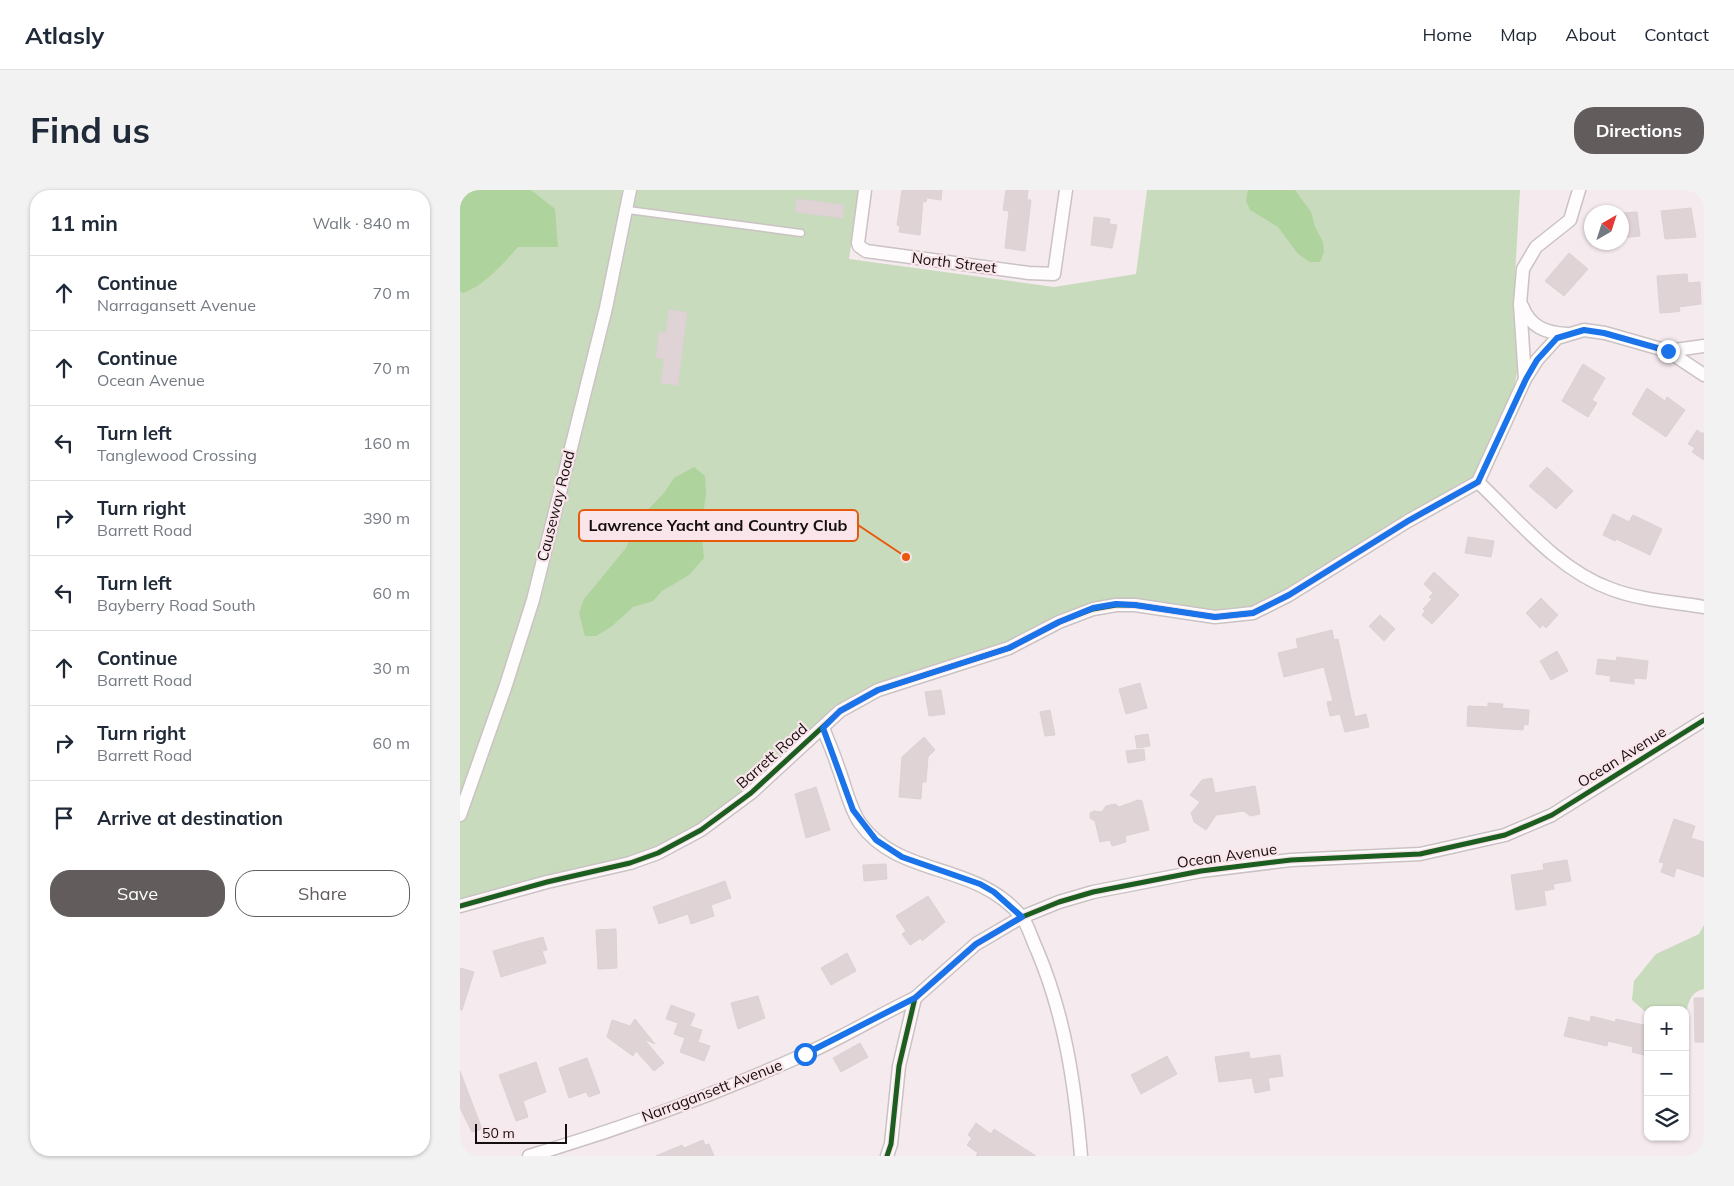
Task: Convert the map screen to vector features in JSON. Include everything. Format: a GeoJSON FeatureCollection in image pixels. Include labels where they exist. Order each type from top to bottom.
{"type":"FeatureCollection","features":[{"type":"Feature","properties":{"kind":"street","name":"Causeway Road"},"geometry":{"type":"LineString","coordinates":[[460,815],[505,688],[533,600],[606,308],[628,210],[630,190]]}},
{"type":"Feature","properties":{"kind":"street","name":"North Street"},"geometry":{"type":"LineString","coordinates":[[866,190],[858,243],[866,251],[1029,273],[1054,274],[1066,190]]}},
{"type":"Feature","properties":{"kind":"street"},"geometry":{"type":"LineString","coordinates":[[1526,379],[1520,300],[1523,269],[1536,247],[1570,220],[1579,190]]}},
{"type":"Feature","properties":{"kind":"street"},"geometry":{"type":"LineString","coordinates":[[1520,300],[1527,316],[1538,327],[1552,333],[1567,334],[1584,330],[1604,333],[1668,351],[1704,375]]}},
{"type":"Feature","properties":{"kind":"street"},"geometry":{"type":"LineString","coordinates":[[1567,334],[1550,344],[1526,379],[1478,482],[1548,549],[1594,582],[1632,595],[1704,607]]}},
{"type":"Feature","properties":{"kind":"street"},"geometry":{"type":"LineString","coordinates":[[1668,351],[1704,346]]}},
{"type":"Feature","properties":{"kind":"street","name":"Barrett Road"},"geometry":{"type":"LineString","coordinates":[[460,906],[547,882],[630,863],[658,853],[701,830],[751,793],[840,711],[878,690],[1009,648],[1059,622],[1093,608],[1116,604],[1135,605],[1215,617],[1253,613],[1289,595],[1400,526],[1478,482]]}},
{"type":"Feature","properties":{"kind":"street","name":"Ocean Avenue"},"geometry":{"type":"LineString","coordinates":[[915,998],[976,944],[1022,917],[1059,902],[1093,892],[1201,871],[1291,860],[1420,854],[1505,835],[1552,814],[1704,720]]}},
{"type":"Feature","properties":{"kind":"street"},"geometry":{"type":"LineString","coordinates":[[823,728],[853,810],[876,840],[902,857],[980,884],[994,892],[1022,917],[1049,979],[1066,1037],[1076,1093],[1081,1156]]}},
{"type":"Feature","properties":{"kind":"street"},"geometry":{"type":"LineString","coordinates":[[887,1156],[891,1144],[899,1066],[915,998]]}},
{"type":"Feature","properties":{"kind":"street","name":"Narragansett Avenue"},"geometry":{"type":"LineString","coordinates":[[529,1156],[586,1139],[714,1093],[805,1054],[915,998]]}},
{"type":"Feature","properties":{"kind":"lane"},"geometry":{"type":"LineString","coordinates":[[628,210],[801,234]]}},
{"type":"Feature","properties":{"kind":"shaded area"},"geometry":{"type":"Polygon","coordinates":[[[460,190],[859,190],[849,259],[1054,287],[1136,274],[1147,190],[1520,190],[1515,276],[1518,367],[1508,420],[1475,480],[1253,613],[1215,617],[1116,605],[859,701],[736,804],[658,853],[460,904],[460,190]]]}},
{"type":"Feature","properties":{"kind":"shaded area"},"geometry":{"type":"Polygon","coordinates":[[[460,190],[531,190],[555,209],[558,247],[518,247],[485,281],[462,293],[460,291],[460,190]]]}},
{"type":"Feature","properties":{"kind":"shaded area"},"geometry":{"type":"Polygon","coordinates":[[[1248,190],[1295,190],[1311,212],[1315,227],[1323,242],[1324,252],[1320,262],[1310,262],[1298,254],[1278,227],[1250,210],[1246,201],[1248,190]]]}},
{"type":"Feature","properties":{"kind":"shaded area"},"geometry":{"type":"Polygon","coordinates":[[[694,467],[705,476],[706,494],[701,529],[704,558],[689,575],[662,591],[653,601],[633,607],[611,627],[596,636],[585,636],[579,613],[584,599],[626,548],[638,520],[664,493],[674,478],[694,467]]]}},
{"type":"Feature","properties":{"kind":"shaded area"},"geometry":{"type":"Polygon","coordinates":[[[1704,925],[1704,989],[1692,996],[1688,1006],[1644,1006],[1644,1010],[1632,1000],[1634,981],[1656,954],[1699,934],[1704,925]]]}},
{"type":"Feature","properties":{"kind":"building"},"geometry":{"type":"Polygon","coordinates":[[[902,190],[942,190],[941,200],[927,198],[926,202],[923,201],[920,235],[899,232],[900,226],[897,225],[902,190]]]}},
{"type":"Feature","properties":{"kind":"building"},"geometry":{"type":"Polygon","coordinates":[[[1006,190],[1028,190],[1027,200],[1031,200],[1025,251],[1005,248],[1009,211],[1003,210],[1006,190]]]}},
{"type":"Feature","properties":{"kind":"building"},"geometry":{"type":"Polygon","coordinates":[[[797,199],[844,205],[843,218],[795,212],[797,199]]]}},
{"type":"Feature","properties":{"kind":"building"},"geometry":{"type":"Polygon","coordinates":[[[1691,208],[1696,237],[1665,239],[1661,211],[1691,208]]]}},
{"type":"Feature","properties":{"kind":"building"},"geometry":{"type":"Polygon","coordinates":[[[1637,212],[1640,236],[1629,237],[1629,213],[1637,212]]]}},
{"type":"Feature","properties":{"kind":"building"},"geometry":{"type":"Polygon","coordinates":[[[1094,217],[1110,219],[1109,224],[1117,225],[1112,248],[1091,245],[1094,217]]]}},
{"type":"Feature","properties":{"kind":"building"},"geometry":{"type":"Polygon","coordinates":[[[1569,253],[1588,269],[1564,296],[1545,281],[1569,253]]]}},
{"type":"Feature","properties":{"kind":"building"},"geometry":{"type":"Polygon","coordinates":[[[1687,274],[1688,283],[1700,282],[1701,304],[1679,307],[1680,311],[1660,313],[1657,276],[1687,274]]]}},
{"type":"Feature","properties":{"kind":"building"},"geometry":{"type":"Polygon","coordinates":[[[669,310],[687,312],[678,385],[661,383],[664,359],[656,358],[659,332],[666,333],[669,310]]]}},
{"type":"Feature","properties":{"kind":"building"},"geometry":{"type":"Polygon","coordinates":[[[1583,364],[1605,378],[1592,400],[1597,403],[1588,417],[1562,401],[1583,364]]]}},
{"type":"Feature","properties":{"kind":"building"},"geometry":{"type":"Polygon","coordinates":[[[1647,388],[1665,401],[1667,397],[1685,410],[1666,437],[1632,414],[1647,388]]]}},
{"type":"Feature","properties":{"kind":"building"},"geometry":{"type":"Polygon","coordinates":[[[1697,430],[1703,434],[1704,432],[1704,460],[1692,452],[1695,448],[1688,444],[1697,430]]]}},
{"type":"Feature","properties":{"kind":"building"},"geometry":{"type":"Polygon","coordinates":[[[1547,467],[1573,491],[1556,509],[1529,486],[1547,467]]]}},
{"type":"Feature","properties":{"kind":"building"},"geometry":{"type":"Polygon","coordinates":[[[1613,514],[1629,522],[1633,515],[1662,529],[1650,555],[1603,535],[1613,514]]]}},
{"type":"Feature","properties":{"kind":"building"},"geometry":{"type":"Polygon","coordinates":[[[1468,537],[1494,541],[1491,557],[1465,553],[1468,537]]]}},
{"type":"Feature","properties":{"kind":"building"},"geometry":{"type":"Polygon","coordinates":[[[1434,572],[1459,595],[1432,624],[1422,615],[1425,611],[1423,609],[1432,599],[1429,597],[1433,593],[1424,584],[1434,572]]]}},
{"type":"Feature","properties":{"kind":"building"},"geometry":{"type":"Polygon","coordinates":[[[1541,598],[1558,615],[1546,628],[1543,625],[1540,628],[1526,613],[1541,598]]]}},
{"type":"Feature","properties":{"kind":"building"},"geometry":{"type":"Polygon","coordinates":[[[1380,615],[1395,629],[1384,641],[1369,626],[1380,615]]]}},
{"type":"Feature","properties":{"kind":"building"},"geometry":{"type":"Polygon","coordinates":[[[1332,630],[1334,640],[1338,639],[1355,717],[1366,714],[1369,727],[1345,732],[1340,714],[1330,716],[1327,702],[1333,701],[1324,667],[1284,677],[1278,653],[1298,648],[1296,639],[1332,630]]]}},
{"type":"Feature","properties":{"kind":"building"},"geometry":{"type":"Polygon","coordinates":[[[1557,651],[1568,671],[1551,680],[1540,661],[1557,651]]]}},
{"type":"Feature","properties":{"kind":"building"},"geometry":{"type":"Polygon","coordinates":[[[1617,657],[1648,661],[1646,679],[1634,678],[1634,684],[1610,681],[1611,676],[1596,674],[1598,659],[1616,661],[1617,657]]]}},
{"type":"Feature","properties":{"kind":"building"},"geometry":{"type":"Polygon","coordinates":[[[1140,683],[1147,708],[1126,714],[1119,689],[1140,683]]]}},
{"type":"Feature","properties":{"kind":"building"},"geometry":{"type":"Polygon","coordinates":[[[941,690],[945,714],[929,716],[925,692],[941,690]]]}},
{"type":"Feature","properties":{"kind":"building"},"geometry":{"type":"Polygon","coordinates":[[[1488,703],[1503,704],[1502,708],[1529,710],[1528,725],[1524,724],[1523,730],[1467,726],[1468,706],[1488,707],[1488,703]]]}},
{"type":"Feature","properties":{"kind":"building"},"geometry":{"type":"Polygon","coordinates":[[[1050,710],[1055,735],[1045,736],[1040,712],[1050,710]]]}},
{"type":"Feature","properties":{"kind":"building"},"geometry":{"type":"Polygon","coordinates":[[[1148,734],[1150,746],[1137,748],[1135,736],[1148,734]]]}},
{"type":"Feature","properties":{"kind":"building"},"geometry":{"type":"Polygon","coordinates":[[[924,737],[935,750],[928,757],[926,782],[922,782],[921,799],[899,797],[902,757],[924,737]]]}},
{"type":"Feature","properties":{"kind":"building"},"geometry":{"type":"Polygon","coordinates":[[[1144,749],[1145,760],[1128,763],[1126,751],[1144,749]]]}},
{"type":"Feature","properties":{"kind":"building"},"geometry":{"type":"Polygon","coordinates":[[[1212,778],[1215,793],[1255,786],[1260,814],[1250,816],[1244,811],[1216,815],[1206,830],[1194,822],[1191,813],[1200,802],[1190,795],[1202,780],[1212,778]]]}},
{"type":"Feature","properties":{"kind":"building"},"geometry":{"type":"Polygon","coordinates":[[[816,787],[830,830],[806,838],[795,794],[816,787]]]}},
{"type":"Feature","properties":{"kind":"building"},"geometry":{"type":"Polygon","coordinates":[[[1138,800],[1142,801],[1149,830],[1125,836],[1126,842],[1112,846],[1110,840],[1100,842],[1095,821],[1090,818],[1090,813],[1094,811],[1102,812],[1106,806],[1115,804],[1119,807],[1138,800]]]}},
{"type":"Feature","properties":{"kind":"building"},"geometry":{"type":"Polygon","coordinates":[[[1674,819],[1695,826],[1691,838],[1704,842],[1704,877],[1676,868],[1674,877],[1661,872],[1664,863],[1659,862],[1674,819]]]}},
{"type":"Feature","properties":{"kind":"building"},"geometry":{"type":"Polygon","coordinates":[[[1567,860],[1571,881],[1553,884],[1554,889],[1544,891],[1546,905],[1516,910],[1511,875],[1544,870],[1543,864],[1567,860]]]}},
{"type":"Feature","properties":{"kind":"building"},"geometry":{"type":"Polygon","coordinates":[[[886,864],[887,879],[864,881],[863,865],[886,864]]]}},
{"type":"Feature","properties":{"kind":"building"},"geometry":{"type":"Polygon","coordinates":[[[725,881],[731,898],[711,905],[714,916],[691,924],[688,914],[659,924],[653,907],[725,881]]]}},
{"type":"Feature","properties":{"kind":"building"},"geometry":{"type":"Polygon","coordinates":[[[928,896],[945,922],[922,941],[921,938],[910,945],[902,934],[906,931],[896,916],[928,896]]]}},
{"type":"Feature","properties":{"kind":"building"},"geometry":{"type":"Polygon","coordinates":[[[616,929],[617,968],[598,969],[596,930],[616,929]]]}},
{"type":"Feature","properties":{"kind":"building"},"geometry":{"type":"Polygon","coordinates":[[[543,937],[547,950],[542,951],[546,963],[501,977],[493,951],[543,937]]]}},
{"type":"Feature","properties":{"kind":"building"},"geometry":{"type":"Polygon","coordinates":[[[847,953],[856,971],[831,985],[821,968],[847,953]]]}},
{"type":"Feature","properties":{"kind":"building"},"geometry":{"type":"Polygon","coordinates":[[[460,968],[474,972],[462,1010],[460,1010],[460,968]]]}},
{"type":"Feature","properties":{"kind":"building"},"geometry":{"type":"Polygon","coordinates":[[[758,996],[765,1018],[738,1029],[731,1003],[758,996]]]}},
{"type":"Feature","properties":{"kind":"building"},"geometry":{"type":"Polygon","coordinates":[[[1694,998],[1704,998],[1704,1042],[1695,1042],[1694,998]]]}},
{"type":"Feature","properties":{"kind":"building"},"geometry":{"type":"Polygon","coordinates":[[[671,1005],[695,1014],[690,1026],[702,1030],[698,1042],[710,1046],[704,1061],[680,1052],[685,1038],[674,1034],[678,1023],[666,1019],[671,1005]]]}},
{"type":"Feature","properties":{"kind":"building"},"geometry":{"type":"Polygon","coordinates":[[[1591,1016],[1615,1022],[1616,1019],[1644,1025],[1644,1055],[1632,1052],[1633,1047],[1608,1041],[1607,1046],[1564,1036],[1569,1017],[1590,1022],[1591,1016]]]}},
{"type":"Feature","properties":{"kind":"building"},"geometry":{"type":"Polygon","coordinates":[[[635,1019],[655,1044],[644,1039],[664,1063],[654,1071],[636,1051],[633,1056],[607,1037],[612,1020],[630,1026],[635,1019]]]}},
{"type":"Feature","properties":{"kind":"building"},"geometry":{"type":"Polygon","coordinates":[[[860,1043],[868,1057],[841,1072],[833,1058],[860,1043]]]}},
{"type":"Feature","properties":{"kind":"building"},"geometry":{"type":"Polygon","coordinates":[[[1249,1052],[1250,1059],[1280,1055],[1283,1076],[1268,1078],[1270,1090],[1255,1093],[1252,1078],[1219,1082],[1215,1057],[1249,1052]]]}},
{"type":"Feature","properties":{"kind":"building"},"geometry":{"type":"Polygon","coordinates":[[[1167,1056],[1177,1074],[1141,1094],[1131,1075],[1167,1056]]]}},
{"type":"Feature","properties":{"kind":"building"},"geometry":{"type":"Polygon","coordinates":[[[587,1058],[600,1093],[589,1097],[586,1092],[569,1098],[559,1068],[587,1058]]]}},
{"type":"Feature","properties":{"kind":"building"},"geometry":{"type":"Polygon","coordinates":[[[536,1062],[546,1092],[523,1101],[528,1117],[516,1121],[499,1075],[536,1062]]]}},
{"type":"Feature","properties":{"kind":"building"},"geometry":{"type":"Polygon","coordinates":[[[460,1071],[482,1129],[472,1132],[460,1108],[460,1071]]]}},
{"type":"Feature","properties":{"kind":"building"},"geometry":{"type":"Polygon","coordinates":[[[976,1123],[991,1134],[994,1129],[1036,1156],[976,1156],[978,1153],[967,1145],[972,1138],[968,1135],[976,1123]]]}},
{"type":"Feature","properties":{"kind":"building"},"geometry":{"type":"Polygon","coordinates":[[[703,1140],[705,1145],[709,1144],[714,1156],[656,1156],[682,1145],[684,1148],[703,1140]]]}},
{"type":"Feature","properties":{"kind":"cycle path"},"geometry":{"type":"LineString","coordinates":[[460,906],[547,882],[630,863],[658,853],[701,830],[751,793],[840,711],[878,690],[1009,648],[1059,622],[1093,609],[1116,605],[1135,605],[1215,617],[1253,613],[1289,595],[1408,521],[1478,482]]}},
{"type":"Feature","properties":{"kind":"cycle path"},"geometry":{"type":"LineString","coordinates":[[887,1156],[891,1144],[899,1066],[915,998],[976,944],[1022,917],[1059,902],[1093,892],[1201,871],[1291,860],[1420,854],[1505,835],[1552,815],[1704,720]]}},
{"type":"Feature","properties":{"kind":"place","name":"Lawrence Yacht and Country Club"},"geometry":{"type":"Point","coordinates":[906,557]}},
{"type":"Feature","properties":{"kind":"route"},"geometry":{"type":"LineString","coordinates":[[805,1054],[876,1016],[915,998],[976,944],[1022,917],[994,892],[980,884],[951,872],[894,854],[876,840],[861,823],[853,810],[823,728],[840,711],[878,690],[1009,648],[1059,622],[1093,608],[1116,604],[1135,605],[1197,616],[1215,617],[1253,613],[1289,595],[1408,521],[1478,482],[1526,379],[1537,360],[1557,338],[1584,330],[1604,333],[1668,351]]}}]}
